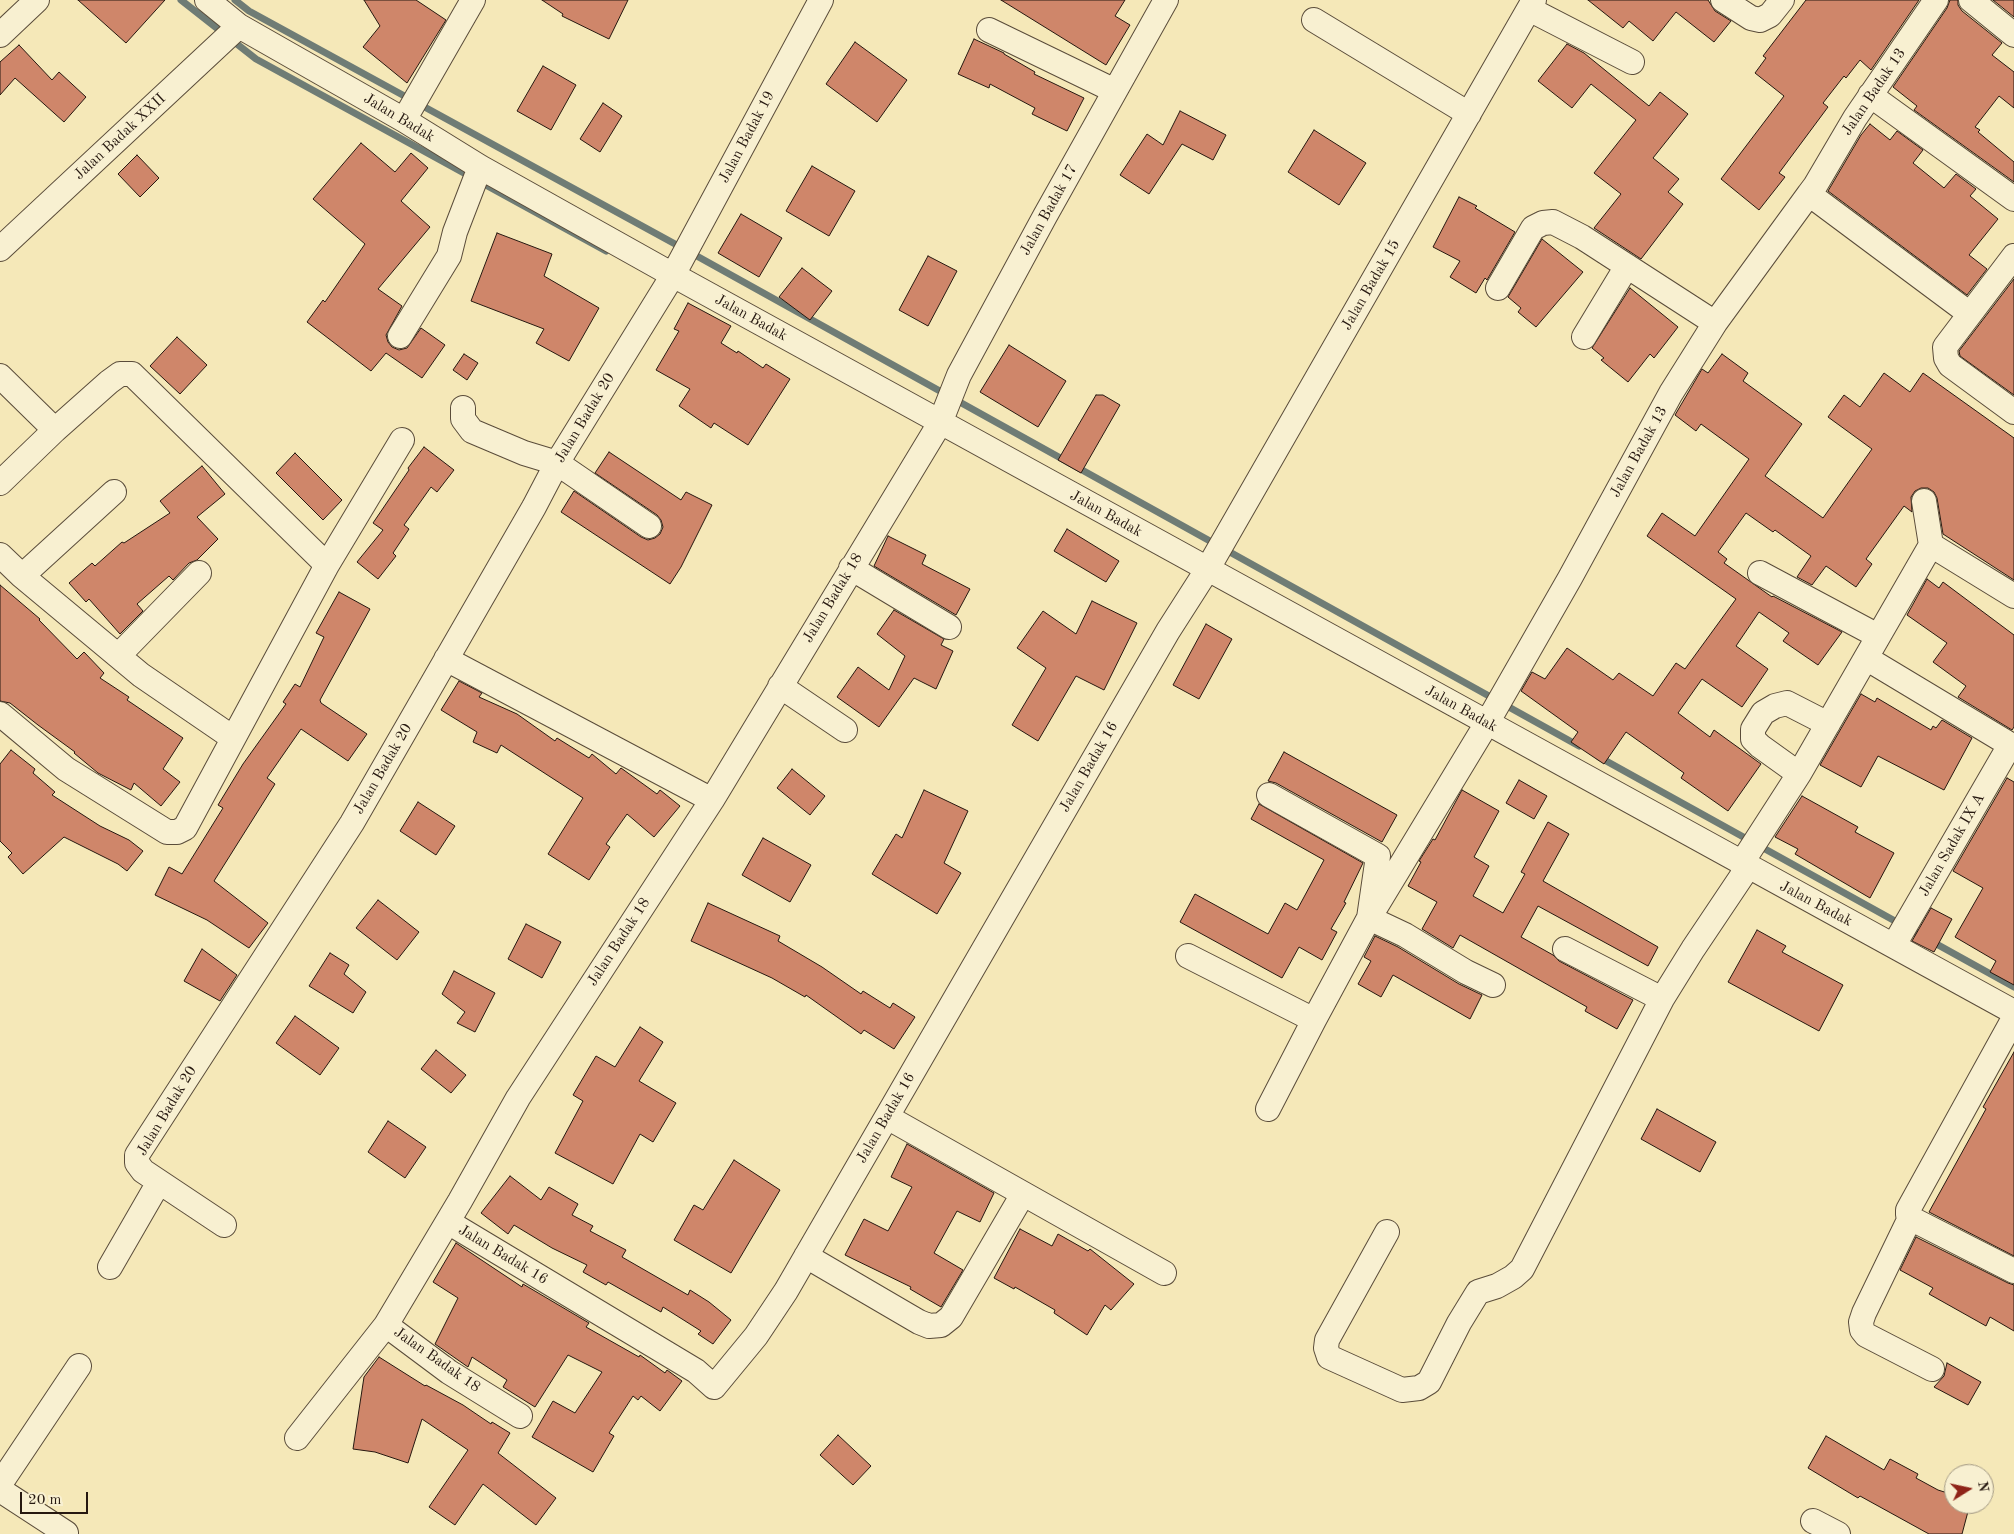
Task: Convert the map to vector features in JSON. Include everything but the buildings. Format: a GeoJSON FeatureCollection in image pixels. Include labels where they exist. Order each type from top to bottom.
{"type":"FeatureCollection","features":[{"type":"Feature","properties":{"kind":"street"},"geometry":{"type":"LineString","coordinates":[[0,35],[37,0]]}},
{"type":"Feature","properties":{"kind":"street","name":"Jalan Badak"},"geometry":{"type":"LineString","coordinates":[[207,0],[239,26],[404,120],[480,167],[940,423],[2014,1012]]}},
{"type":"Feature","properties":{"kind":"street"},"geometry":{"type":"LineString","coordinates":[[404,120],[473,0]]}},
{"type":"Feature","properties":{"kind":"street","name":"Jalan Badak 19"},"geometry":{"type":"LineString","coordinates":[[673,275],[821,0]]}},
{"type":"Feature","properties":{"kind":"street","name":"Jalan Badak 17"},"geometry":{"type":"LineString","coordinates":[[940,423],[959,375],[1166,0]]}},
{"type":"Feature","properties":{"kind":"street"},"geometry":{"type":"LineString","coordinates":[[1723,0],[1751,18],[1760,20],[1770,15],[1782,0]]}},
{"type":"Feature","properties":{"kind":"street","name":"Jalan Badak 13"},"geometry":{"type":"LineString","coordinates":[[1268,1109],[1369,918],[1487,723],[1570,578],[1671,393],[1715,323],[1812,190],[1854,118],[1936,0]]}},
{"type":"Feature","properties":{"kind":"street"},"geometry":{"type":"LineString","coordinates":[[1971,0],[2014,35]]}},
{"type":"Feature","properties":{"kind":"street"},"geometry":{"type":"LineString","coordinates":[[1531,4],[1632,62]]}},
{"type":"Feature","properties":{"kind":"street","name":"Jalan Badak 15"},"geometry":{"type":"LineString","coordinates":[[1207,570],[1531,4]]}},
{"type":"Feature","properties":{"kind":"street"},"geometry":{"type":"LineString","coordinates":[[1314,20],[1469,114]]}},
{"type":"Feature","properties":{"kind":"street","name":"Jalan Badak XXII"},"geometry":{"type":"LineString","coordinates":[[0,248],[239,26]]}},
{"type":"Feature","properties":{"kind":"street"},"geometry":{"type":"LineString","coordinates":[[990,30],[1115,91]]}},
{"type":"Feature","properties":{"kind":"street"},"geometry":{"type":"LineString","coordinates":[[1870,95],[2014,198]]}},
{"type":"Feature","properties":{"kind":"street"},"geometry":{"type":"LineString","coordinates":[[400,336],[450,256],[455,232],[480,167]]}},
{"type":"Feature","properties":{"kind":"street"},"geometry":{"type":"LineString","coordinates":[[1812,190],[1970,314]]}},
{"type":"Feature","properties":{"kind":"street"},"geometry":{"type":"LineString","coordinates":[[1498,288],[1533,228],[1543,223],[1554,222],[1582,237],[1715,323]]}},
{"type":"Feature","properties":{"kind":"street"},"geometry":{"type":"LineString","coordinates":[[2014,256],[1945,347],[1946,358],[1950,365],[2014,412]]}},
{"type":"Feature","properties":{"kind":"street"},"geometry":{"type":"LineString","coordinates":[[1584,337],[1627,266]]}},
{"type":"Feature","properties":{"kind":"street","name":"Jalan Badak 20"},"geometry":{"type":"LineString","coordinates":[[224,1225],[143,1171],[137,1163],[137,1154],[352,823],[534,507],[557,463],[673,275]]}},
{"type":"Feature","properties":{"kind":"street"},"geometry":{"type":"LineString","coordinates":[[0,482],[109,382],[120,374],[132,374],[328,565]]}},
{"type":"Feature","properties":{"kind":"street"},"geometry":{"type":"LineString","coordinates":[[0,376],[55,430]]}},
{"type":"Feature","properties":{"kind":"street"},"geometry":{"type":"LineString","coordinates":[[463,408],[463,419],[472,431],[524,453],[557,463],[650,526]]}},
{"type":"Feature","properties":{"kind":"street","name":"Jalan Badak 18"},"geometry":{"type":"LineString","coordinates":[[520,1416],[449,1372],[386,1324],[448,1222],[518,1098],[712,800],[940,423]]}},
{"type":"Feature","properties":{"kind":"street"},"geometry":{"type":"LineString","coordinates":[[0,714],[66,769],[167,832],[177,832],[185,828],[328,565],[402,440]]}},
{"type":"Feature","properties":{"kind":"street"},"geometry":{"type":"LineString","coordinates":[[22,576],[114,492]]}},
{"type":"Feature","properties":{"kind":"street"},"geometry":{"type":"LineString","coordinates":[[1387,1232],[1327,1340],[1326,1348],[1329,1357],[1402,1390],[1419,1388],[1429,1382],[1459,1323],[1478,1292],[1497,1286],[1513,1277],[1522,1269],[1662,999],[1745,866],[1931,545],[1924,501]]}},
{"type":"Feature","properties":{"kind":"street"},"geometry":{"type":"LineString","coordinates":[[1931,545],[2014,596]]}},
{"type":"Feature","properties":{"kind":"street"},"geometry":{"type":"LineString","coordinates":[[0,555],[22,576],[141,675],[233,738]]}},
{"type":"Feature","properties":{"kind":"street"},"geometry":{"type":"LineString","coordinates":[[851,568],[949,628]]}},
{"type":"Feature","properties":{"kind":"street","name":"Jalan Badak 16"},"geometry":{"type":"LineString","coordinates":[[448,1222],[696,1371],[714,1387],[756,1336],[806,1256],[1163,640],[1207,570]]}},
{"type":"Feature","properties":{"kind":"street"},"geometry":{"type":"LineString","coordinates":[[118,656],[199,573]]}},
{"type":"Feature","properties":{"kind":"street"},"geometry":{"type":"LineString","coordinates":[[1760,573],[1878,636]]}},
{"type":"Feature","properties":{"kind":"street"},"geometry":{"type":"LineString","coordinates":[[1866,658],[2012,746]]}},
{"type":"Feature","properties":{"kind":"street"},"geometry":{"type":"LineString","coordinates":[[446,659],[712,800]]}},
{"type":"Feature","properties":{"kind":"street"},"geometry":{"type":"LineString","coordinates":[[780,686],[845,730]]}},
{"type":"Feature","properties":{"kind":"street"},"geometry":{"type":"LineString","coordinates":[[1799,774],[1760,746],[1753,739],[1753,729],[1763,713],[1775,706],[1787,703],[1828,724]]}},
{"type":"Feature","properties":{"kind":"street","name":"Jalan Sadak IX A"},"geometry":{"type":"LineString","coordinates":[[1894,945],[2012,746]]}},
{"type":"Feature","properties":{"kind":"street"},"geometry":{"type":"LineString","coordinates":[[1269,794],[1378,856],[1369,918],[1405,935],[1466,972],[1493,985]]}},
{"type":"Feature","properties":{"kind":"street"},"geometry":{"type":"LineString","coordinates":[[1565,949],[1662,999]]}},
{"type":"Feature","properties":{"kind":"street"},"geometry":{"type":"LineString","coordinates":[[1188,956],[1314,1020]]}},
{"type":"Feature","properties":{"kind":"street"},"geometry":{"type":"LineString","coordinates":[[2014,1018],[1908,1210],[1910,1218],[2014,1271]]}},
{"type":"Feature","properties":{"kind":"street"},"geometry":{"type":"LineString","coordinates":[[887,1117],[1164,1273]]}},
{"type":"Feature","properties":{"kind":"street"},"geometry":{"type":"LineString","coordinates":[[110,1267],[159,1182]]}},
{"type":"Feature","properties":{"kind":"street"},"geometry":{"type":"LineString","coordinates":[[806,1256],[919,1322],[928,1326],[941,1324],[951,1317],[1023,1194]]}},
{"type":"Feature","properties":{"kind":"street"},"geometry":{"type":"LineString","coordinates":[[1910,1218],[1864,1314],[1861,1322],[1862,1330],[1866,1335],[1932,1369]]}},
{"type":"Feature","properties":{"kind":"street"},"geometry":{"type":"LineString","coordinates":[[297,1438],[386,1324]]}},
{"type":"Feature","properties":{"kind":"street"},"geometry":{"type":"LineString","coordinates":[[0,1484],[79,1366]]}},
{"type":"Feature","properties":{"kind":"street"},"geometry":{"type":"LineString","coordinates":[[0,1490],[66,1533]]}},
{"type":"Feature","properties":{"kind":"street"},"geometry":{"type":"LineString","coordinates":[[1813,1521],[1838,1534]]}},
{"type":"Feature","properties":{"kind":"waterway"},"geometry":{"type":"LineString","coordinates":[[181,0],[256,59],[606,251]]}},
{"type":"Feature","properties":{"kind":"waterway"},"geometry":{"type":"LineString","coordinates":[[235,0],[249,11],[686,250],[1579,746]]}},
{"type":"Feature","properties":{"kind":"waterway"},"geometry":{"type":"LineString","coordinates":[[1599,757],[2014,987]]}}]}
